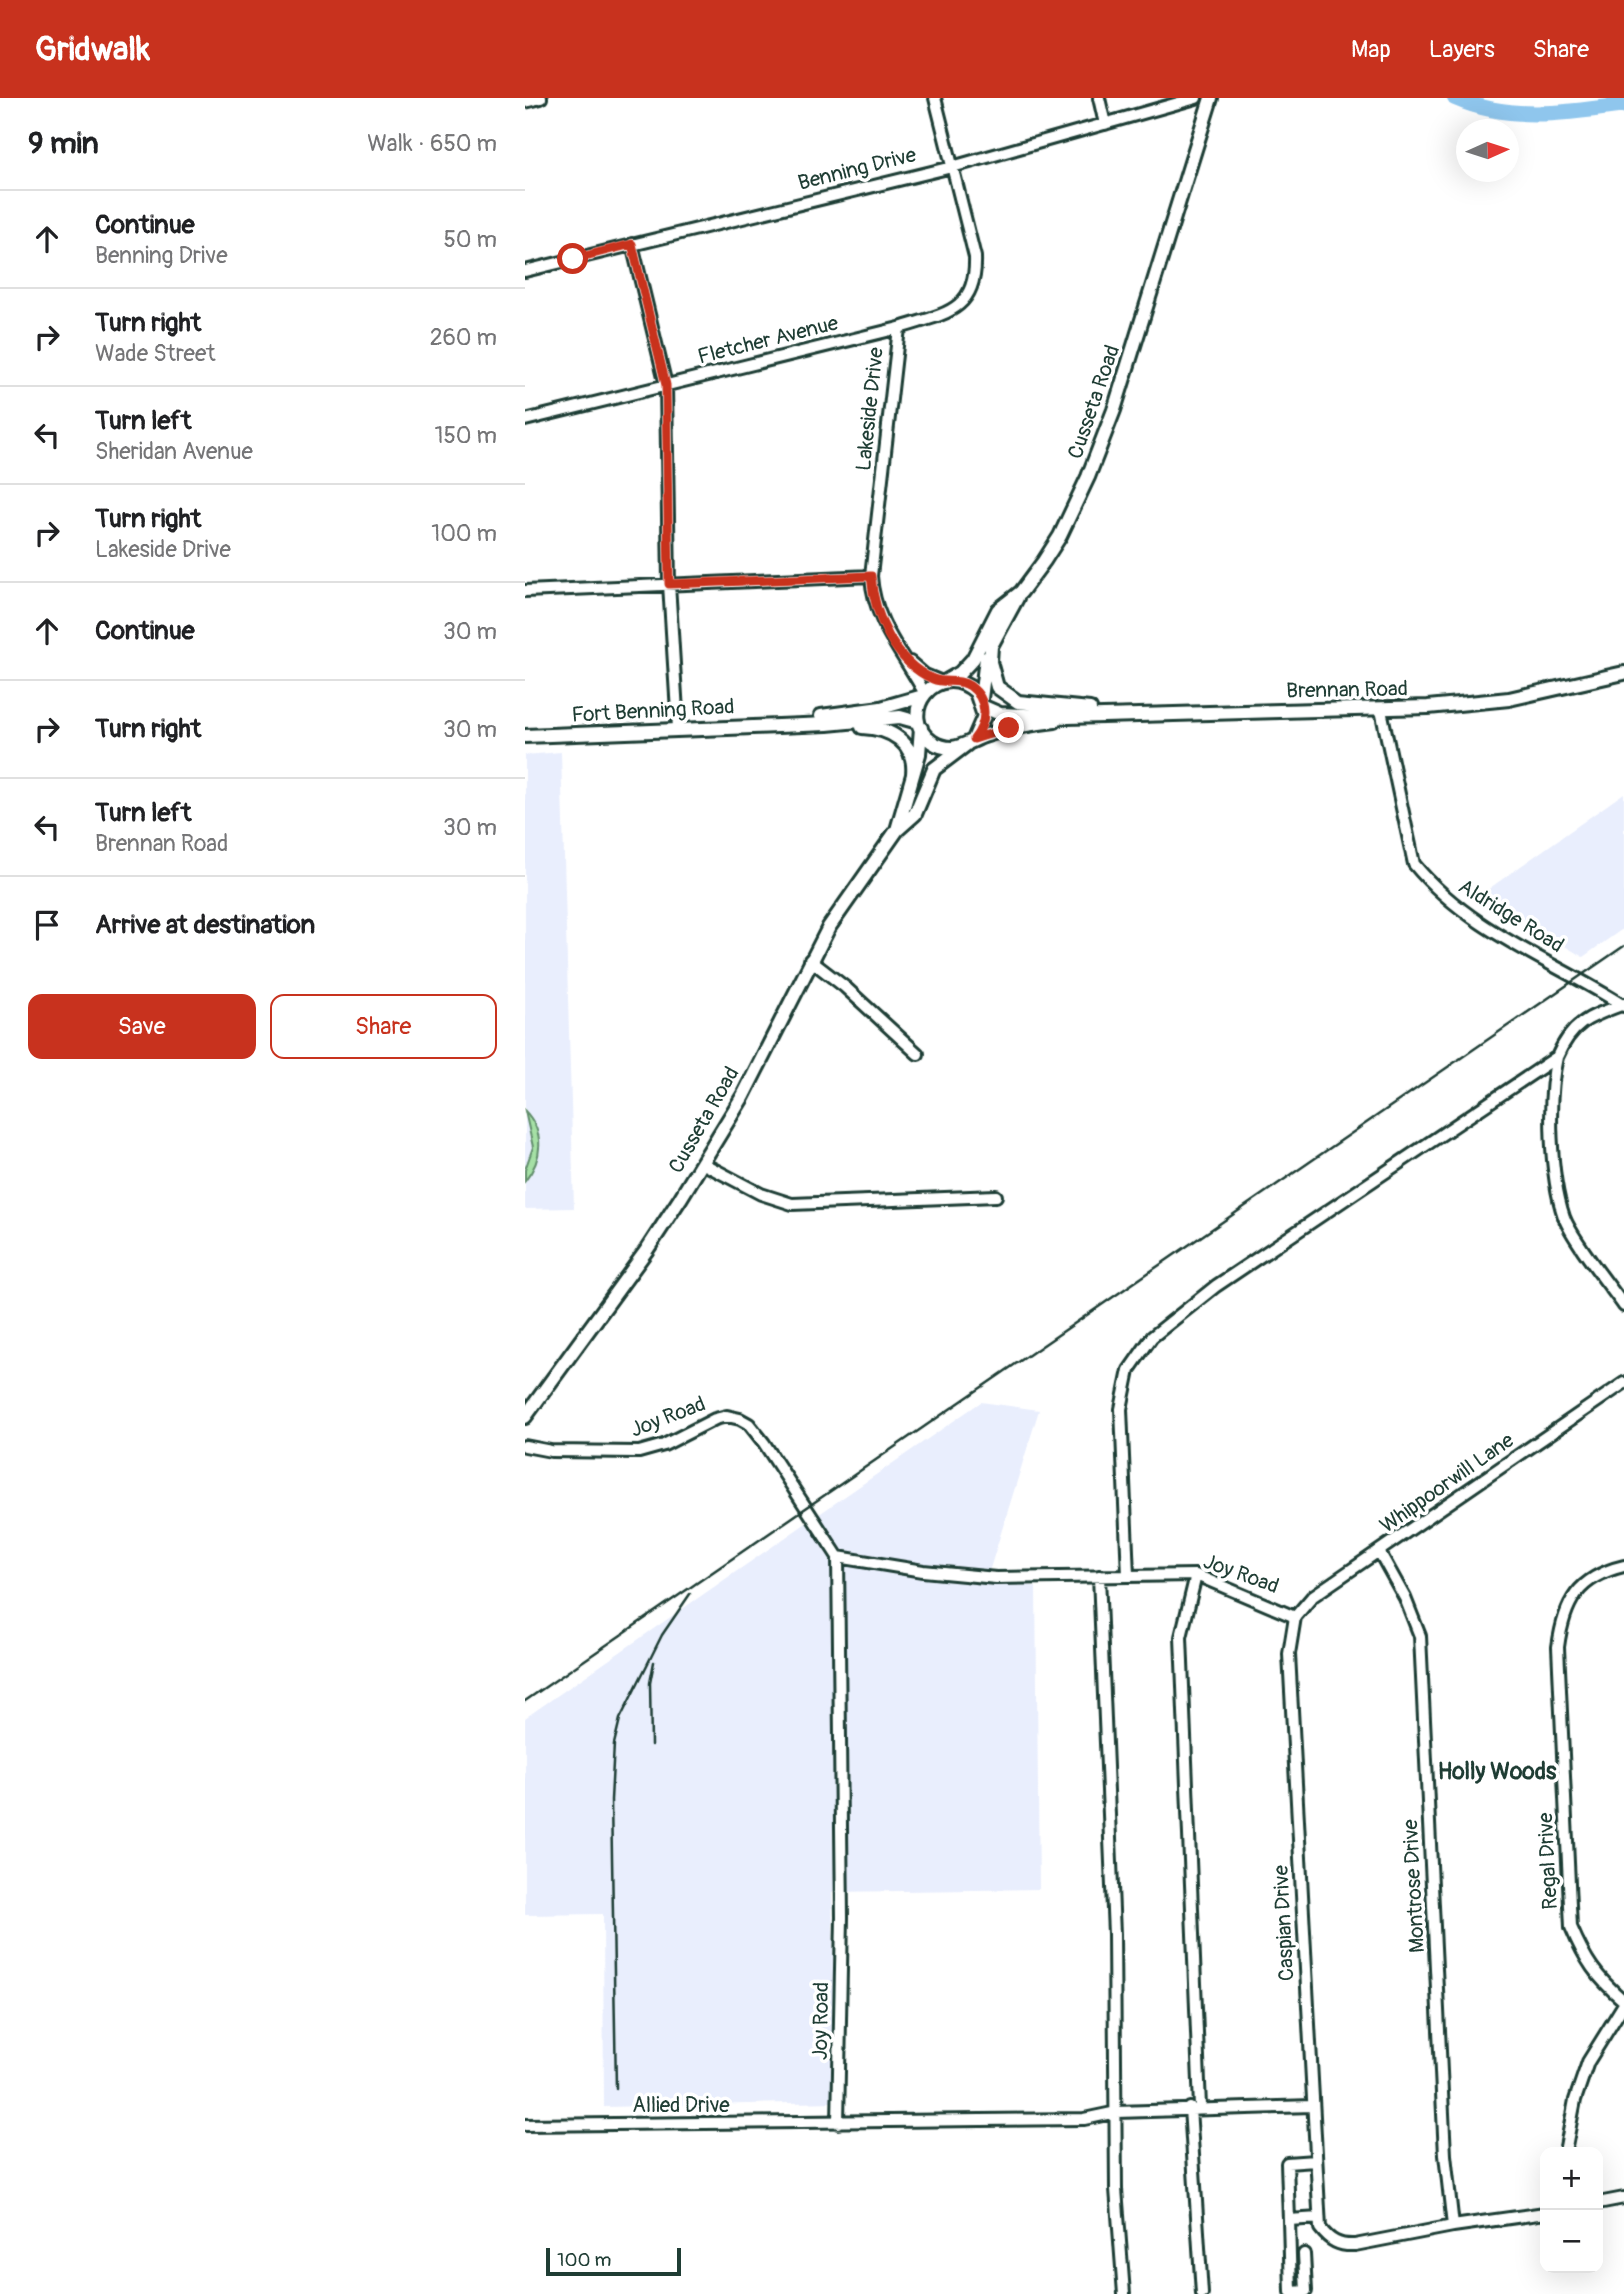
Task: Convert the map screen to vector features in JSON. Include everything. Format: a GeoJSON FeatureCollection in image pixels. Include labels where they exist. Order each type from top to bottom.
{"type":"FeatureCollection","features":[{"type":"Feature","properties":{"kind":"street"},"geometry":{"type":"LineString","coordinates":[[525,102],[541,98]]}},
{"type":"Feature","properties":{"kind":"street","name":"Lakeside Drive"},"geometry":{"type":"LineString","coordinates":[[936,98],[975,257],[975,278],[966,300],[938,316],[898,328],[871,576],[879,615],[891,642],[925,675],[944,681]]}},
{"type":"Feature","properties":{"kind":"street"},"geometry":{"type":"LineString","coordinates":[[1099,98],[1105,124]]}},
{"type":"Feature","properties":{"kind":"street","name":"Benning Drive"},"geometry":{"type":"LineString","coordinates":[[525,271],[952,166],[1196,98]]}},
{"type":"Feature","properties":{"kind":"street","name":"Cusseta Road"},"geometry":{"type":"LineString","coordinates":[[944,681],[960,673],[972,659],[997,610],[1021,592],[1060,536],[1094,464],[1211,98]]}},
{"type":"Feature","properties":{"kind":"street"},"geometry":{"type":"LineString","coordinates":[[632,244],[666,385],[669,584],[678,728]]}},
{"type":"Feature","properties":{"kind":"street","name":"Fletcher Avenue"},"geometry":{"type":"LineString","coordinates":[[525,420],[898,328]]}},
{"type":"Feature","properties":{"kind":"street"},"geometry":{"type":"LineString","coordinates":[[525,592],[871,576]]}},
{"type":"Feature","properties":{"kind":"street"},"geometry":{"type":"LineString","coordinates":[[982,703],[970,687],[944,681],[924,695],[919,725],[930,741],[944,747],[970,741],[983,724],[983,668],[991,646],[1021,592]]}},
{"type":"Feature","properties":{"kind":"street"},"geometry":{"type":"LineString","coordinates":[[991,646],[993,681],[1010,698],[1025,703],[1125,713]]}},
{"type":"Feature","properties":{"kind":"street","name":"Lakeside Drive"},"geometry":{"type":"LineString","coordinates":[[903,656],[924,695]]}},
{"type":"Feature","properties":{"kind":"street","name":"Brennan Road"},"geometry":{"type":"LineString","coordinates":[[982,703],[1000,714],[1068,717],[1125,713],[1381,710],[1482,703],[1624,673]]}},
{"type":"Feature","properties":{"kind":"street","name":"Fort Benning Road"},"geometry":{"type":"LineString","coordinates":[[784,724],[881,708],[924,695]]}},
{"type":"Feature","properties":{"kind":"street","name":"Aldridge Road"},"geometry":{"type":"LineString","coordinates":[[1381,710],[1414,864],[1422,874],[1462,912],[1508,942],[1623,1005]]}},
{"type":"Feature","properties":{"kind":"street","name":"Fort Benning Road"},"geometry":{"type":"LineString","coordinates":[[525,736],[827,724],[900,717],[919,725]]}},
{"type":"Feature","properties":{"kind":"street","name":"Brennan Road"},"geometry":{"type":"LineString","coordinates":[[970,741],[1015,726],[1059,721],[1068,717]]}},
{"type":"Feature","properties":{"kind":"street"},"geometry":{"type":"LineString","coordinates":[[827,724],[876,727],[897,736],[912,757],[913,774]]}},
{"type":"Feature","properties":{"kind":"street","name":"Cusseta Road"},"geometry":{"type":"LineString","coordinates":[[897,830],[913,774],[919,725]]}},
{"type":"Feature","properties":{"kind":"street","name":"Cusseta Road"},"geometry":{"type":"LineString","coordinates":[[525,1416],[646,1251],[702,1163],[743,1096],[829,927],[897,830],[915,814],[934,769],[970,741]]}},
{"type":"Feature","properties":{"kind":"street"},"geometry":{"type":"LineString","coordinates":[[810,960],[845,987],[918,1055]]}},
{"type":"Feature","properties":{"kind":"street"},"geometry":{"type":"LineString","coordinates":[[1623,1005],[1586,1019],[1567,1034],[1551,1081],[1555,1159],[1565,1218],[1624,1306]]}},
{"type":"Feature","properties":{"kind":"street"},"geometry":{"type":"LineString","coordinates":[[1128,1575],[1121,1409],[1129,1370],[1152,1337],[1216,1286],[1557,1057]]}},
{"type":"Feature","properties":{"kind":"street"},"geometry":{"type":"LineString","coordinates":[[702,1163],[761,1194],[792,1204],[996,1196]]}},
{"type":"Feature","properties":{"kind":"street","name":"Whippoorwill Lane"},"geometry":{"type":"LineString","coordinates":[[1295,1617],[1313,1596],[1380,1553],[1624,1383]]}},
{"type":"Feature","properties":{"kind":"street","name":"Joy Road"},"geometry":{"type":"LineString","coordinates":[[525,1446],[551,1451],[639,1452],[664,1445],[715,1419],[727,1416],[740,1419],[749,1424],[764,1443],[838,1557],[842,1917],[838,2123]]}},
{"type":"Feature","properties":{"kind":"street","name":"Montrose Drive"},"geometry":{"type":"LineString","coordinates":[[1380,1553],[1405,1598],[1420,1636],[1445,2155],[1453,2226]]}},
{"type":"Feature","properties":{"kind":"street","name":"Joy Road"},"geometry":{"type":"LineString","coordinates":[[838,1557],[923,1571],[996,1578],[1196,1575],[1295,1617]]}},
{"type":"Feature","properties":{"kind":"street","name":"Regal Drive"},"geometry":{"type":"LineString","coordinates":[[1624,1566],[1600,1572],[1574,1593],[1560,1626],[1558,1647],[1571,1927],[1584,1958],[1599,1979],[1624,2002]]}},
{"type":"Feature","properties":{"kind":"street"},"geometry":{"type":"LineString","coordinates":[[1196,1575],[1181,1637],[1202,2294]]}},
{"type":"Feature","properties":{"kind":"street"},"geometry":{"type":"LineString","coordinates":[[1098,1577],[1114,1934],[1118,2112],[1116,2189],[1125,2294]]}},
{"type":"Feature","properties":{"kind":"street","name":"Caspian Drive"},"geometry":{"type":"LineString","coordinates":[[1295,1617],[1289,1654],[1320,2223]]}},
{"type":"Feature","properties":{"kind":"street"},"geometry":{"type":"LineString","coordinates":[[1566,2147],[1575,2100],[1588,2062],[1624,2002]]}},
{"type":"Feature","properties":{"kind":"street"},"geometry":{"type":"LineString","coordinates":[[838,2123],[1084,2119],[1118,2112],[1196,2107],[1313,2106]]}},
{"type":"Feature","properties":{"kind":"street","name":"Allied Drive"},"geometry":{"type":"LineString","coordinates":[[525,2125],[838,2123]]}},
{"type":"Feature","properties":{"kind":"street"},"geometry":{"type":"LineString","coordinates":[[1304,2254],[1306,2291],[1291,2292],[1287,2163],[1315,2161]]}},
{"type":"Feature","properties":{"kind":"street"},"geometry":{"type":"LineString","coordinates":[[1603,2202],[1624,2198]]}},
{"type":"Feature","properties":{"kind":"street"},"geometry":{"type":"LineString","coordinates":[[1289,2220],[1320,2223],[1328,2239],[1343,2246],[1540,2214]]}},
{"type":"Feature","properties":{"kind":"shaded area"},"geometry":{"type":"Polygon","coordinates":[[[561,752],[574,1208],[525,1209],[525,755],[561,752]]]}},
{"type":"Feature","properties":{"kind":"shaded area"},"geometry":{"type":"Polygon","coordinates":[[[1624,793],[1624,928],[1583,957],[1480,895],[1624,793]]]}},
{"type":"Feature","properties":{"kind":"shaded area"},"geometry":{"type":"Polygon","coordinates":[[[981,1402],[1039,1410],[988,1575],[1036,1587],[1039,1889],[832,1892],[837,2102],[604,2107],[603,1914],[525,1915],[525,1718],[981,1402]]]}},
{"type":"Feature","properties":{"kind":"green space"},"geometry":{"type":"Polygon","coordinates":[[[525,1111],[536,1128],[539,1146],[535,1164],[525,1181],[525,1170],[533,1147],[525,1111]]]}},
{"type":"Feature","properties":{"kind":"waterway"},"geometry":{"type":"LineString","coordinates":[[1455,98],[1476,106],[1539,114],[1624,105]]}},
{"type":"Feature","properties":{"kind":"railway"},"geometry":{"type":"LineString","coordinates":[[525,1701],[1624,946]]}},
{"type":"Feature","properties":{"kind":"railway"},"geometry":{"type":"LineString","coordinates":[[616,2088],[611,1800],[614,1744],[620,1719],[662,1635],[690,1594]]}},
{"type":"Feature","properties":{"kind":"railway"},"geometry":{"type":"LineString","coordinates":[[651,1745],[650,1683],[654,1662]]}},
{"type":"Feature","properties":{"kind":"district","name":"Holly Woods"},"geometry":{"type":"Point","coordinates":[1497,1771]}},
{"type":"Feature","properties":{"kind":"route"},"geometry":{"type":"LineString","coordinates":[[573,259],[632,244],[666,385],[669,584],[871,576],[872,593],[879,615],[891,642],[903,656],[932,679],[963,683],[981,699],[983,724],[974,739],[1009,728]]}}]}
